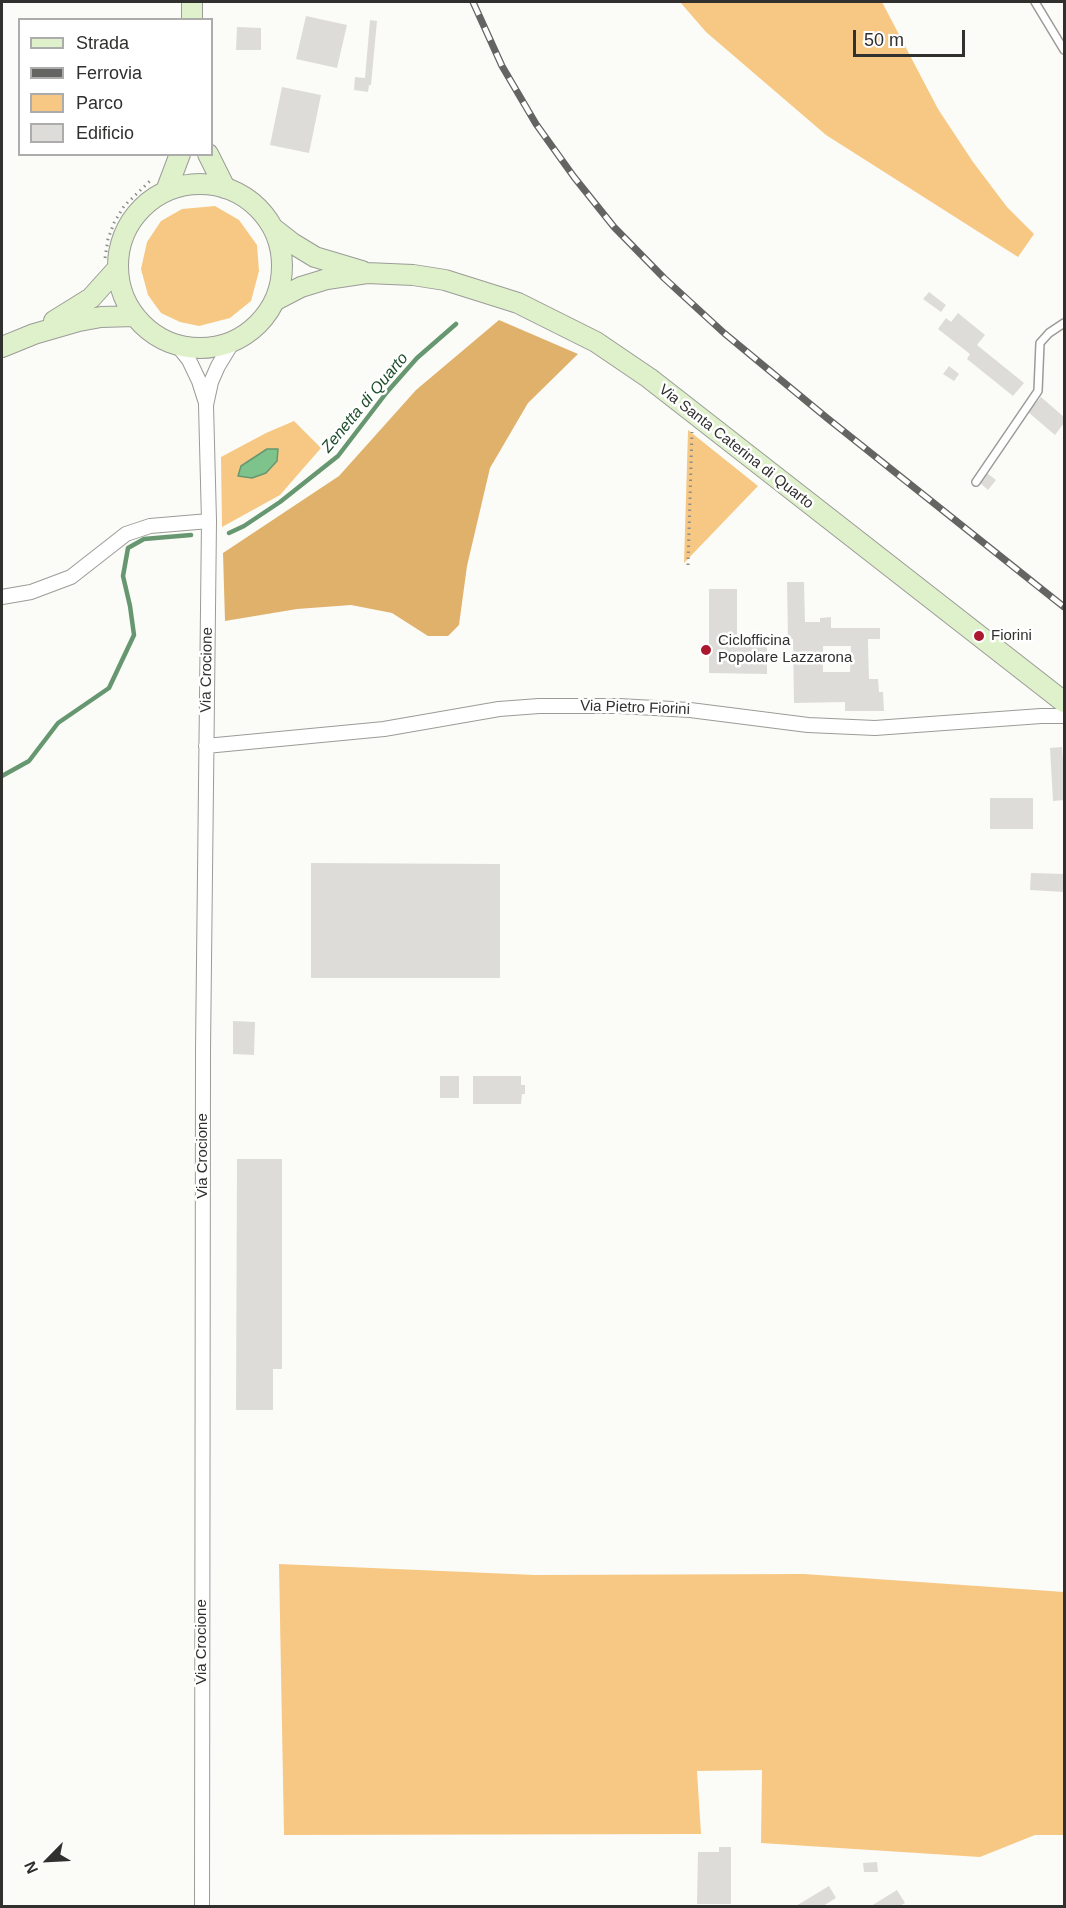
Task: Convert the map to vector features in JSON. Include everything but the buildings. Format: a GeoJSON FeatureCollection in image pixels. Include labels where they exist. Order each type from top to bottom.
{"type":"FeatureCollection","features":[{"type":"Feature","properties":{"kind":"main road"},"geometry":{"type":"LineString","coordinates":[[192,2],[192,18]]}},
{"type":"Feature","properties":{"kind":"main road"},"geometry":{"type":"LineString","coordinates":[[2,348],[34,334],[91,298],[111,265],[131,222],[179,156]]}},
{"type":"Feature","properties":{"kind":"main road"},"geometry":{"type":"LineString","coordinates":[[209,156],[225,188]]}},
{"type":"Feature","properties":{"kind":"main road"},"geometry":{"type":"LineString","coordinates":[[111,265],[135,316],[154,334],[177,345],[205,349],[232,343],[258,326],[276,300],[283,264],[274,229],[254,204],[225,188],[195,184],[160,184]]}},
{"type":"Feature","properties":{"kind":"main road","name":"Via Santa Caterina di Quarto"},"geometry":{"type":"LineString","coordinates":[[274,229],[315,257],[367,273]]}},
{"type":"Feature","properties":{"kind":"main road","name":"Via Santa Caterina di Quarto"},"geometry":{"type":"LineString","coordinates":[[276,300],[301,287],[327,279],[367,273],[412,275],[445,280],[518,303],[596,342],[649,378],[1065,702]]}},
{"type":"Feature","properties":{"kind":"main road"},"geometry":{"type":"LineString","coordinates":[[34,334],[101,317],[135,316]]}},
{"type":"Feature","properties":{"kind":"street","name":"Via Crocione"},"geometry":{"type":"LineString","coordinates":[[202,1906],[203,1050],[209,521],[206,405],[211,382],[232,343]]}},
{"type":"Feature","properties":{"kind":"street","name":"Via Crocione"},"geometry":{"type":"LineString","coordinates":[[177,345],[189,360],[199,381],[206,405]]}},
{"type":"Feature","properties":{"kind":"street"},"geometry":{"type":"LineString","coordinates":[[2,597],[31,591],[71,577],[126,534],[150,526],[209,521]]}},
{"type":"Feature","properties":{"kind":"street","name":"Via Pietro Fiorini"},"geometry":{"type":"LineString","coordinates":[[206,746],[384,729],[499,709],[539,706],[619,706],[690,710],[808,725],[875,728],[1065,716]]}},
{"type":"Feature","properties":{"kind":"lane"},"geometry":{"type":"LineString","coordinates":[[1035,2],[1065,50]]}},
{"type":"Feature","properties":{"kind":"lane"},"geometry":{"type":"LineString","coordinates":[[976,482],[1038,392],[1040,343],[1049,333],[1065,323]]}},
{"type":"Feature","properties":{"kind":"path"},"geometry":{"type":"LineString","coordinates":[[111,265],[108,239],[124,206],[160,184]]}},
{"type":"Feature","properties":{"kind":"path"},"geometry":{"type":"LineString","coordinates":[[688,565],[693,412]]}},
{"type":"Feature","properties":{"kind":"green space"},"geometry":{"type":"Polygon","coordinates":[[[680,2],[882,2],[938,109],[973,162],[1007,207],[1034,234],[1018,257],[826,135],[706,32],[680,2]]]}},
{"type":"Feature","properties":{"kind":"green space"},"geometry":{"type":"Polygon","coordinates":[[[215,206],[239,220],[257,245],[259,271],[251,301],[230,318],[199,326],[180,322],[161,313],[148,295],[141,269],[147,242],[161,221],[182,209],[215,206]]]}},
{"type":"Feature","properties":{"kind":"green space"},"geometry":{"type":"Polygon","coordinates":[[[294,421],[321,448],[280,495],[222,527],[221,457],[294,421]]]}},
{"type":"Feature","properties":{"kind":"green space"},"geometry":{"type":"Polygon","coordinates":[[[688,431],[758,486],[684,563],[688,431]]]}},
{"type":"Feature","properties":{"kind":"green space"},"geometry":{"type":"Polygon","coordinates":[[[279,1564],[535,1575],[804,1574],[1064,1592],[1064,1835],[1035,1835],[980,1857],[761,1843],[762,1770],[697,1771],[701,1834],[284,1835],[279,1564]]]}},
{"type":"Feature","properties":{"kind":"shaded area"},"geometry":{"type":"Polygon","coordinates":[[[499,320],[578,354],[528,403],[490,468],[467,566],[459,625],[448,636],[428,636],[392,613],[351,605],[297,609],[225,621],[223,553],[339,476],[416,390],[499,320]]]}},
{"type":"Feature","properties":{"kind":"shaded area"},"geometry":{"type":"Polygon","coordinates":[[[267,449],[278,449],[277,461],[266,473],[252,478],[238,476],[241,466],[267,449]]]}},
{"type":"Feature","properties":{"kind":"waterway","name":"Zenetta di Quarto"},"geometry":{"type":"LineString","coordinates":[[229,533],[244,526],[280,502],[338,456],[387,392],[417,358],[456,324]]}},
{"type":"Feature","properties":{"kind":"waterway","name":"Zenetta di Quarto"},"geometry":{"type":"LineString","coordinates":[[2,776],[29,761],[58,723],[109,688],[134,635],[123,576],[128,548],[144,539],[191,535]]}},
{"type":"Feature","properties":{"kind":"railway"},"geometry":{"type":"LineString","coordinates":[[473,2],[502,66],[536,124],[614,227],[664,278],[724,333],[1064,607]]}},
{"type":"Feature","properties":{"kind":"place","name":"Fiorini"},"geometry":{"type":"Point","coordinates":[979,636]}},
{"type":"Feature","properties":{"kind":"place","name":"Ciclofficina Popolare Lazzarona"},"geometry":{"type":"Point","coordinates":[706,650]}}]}
